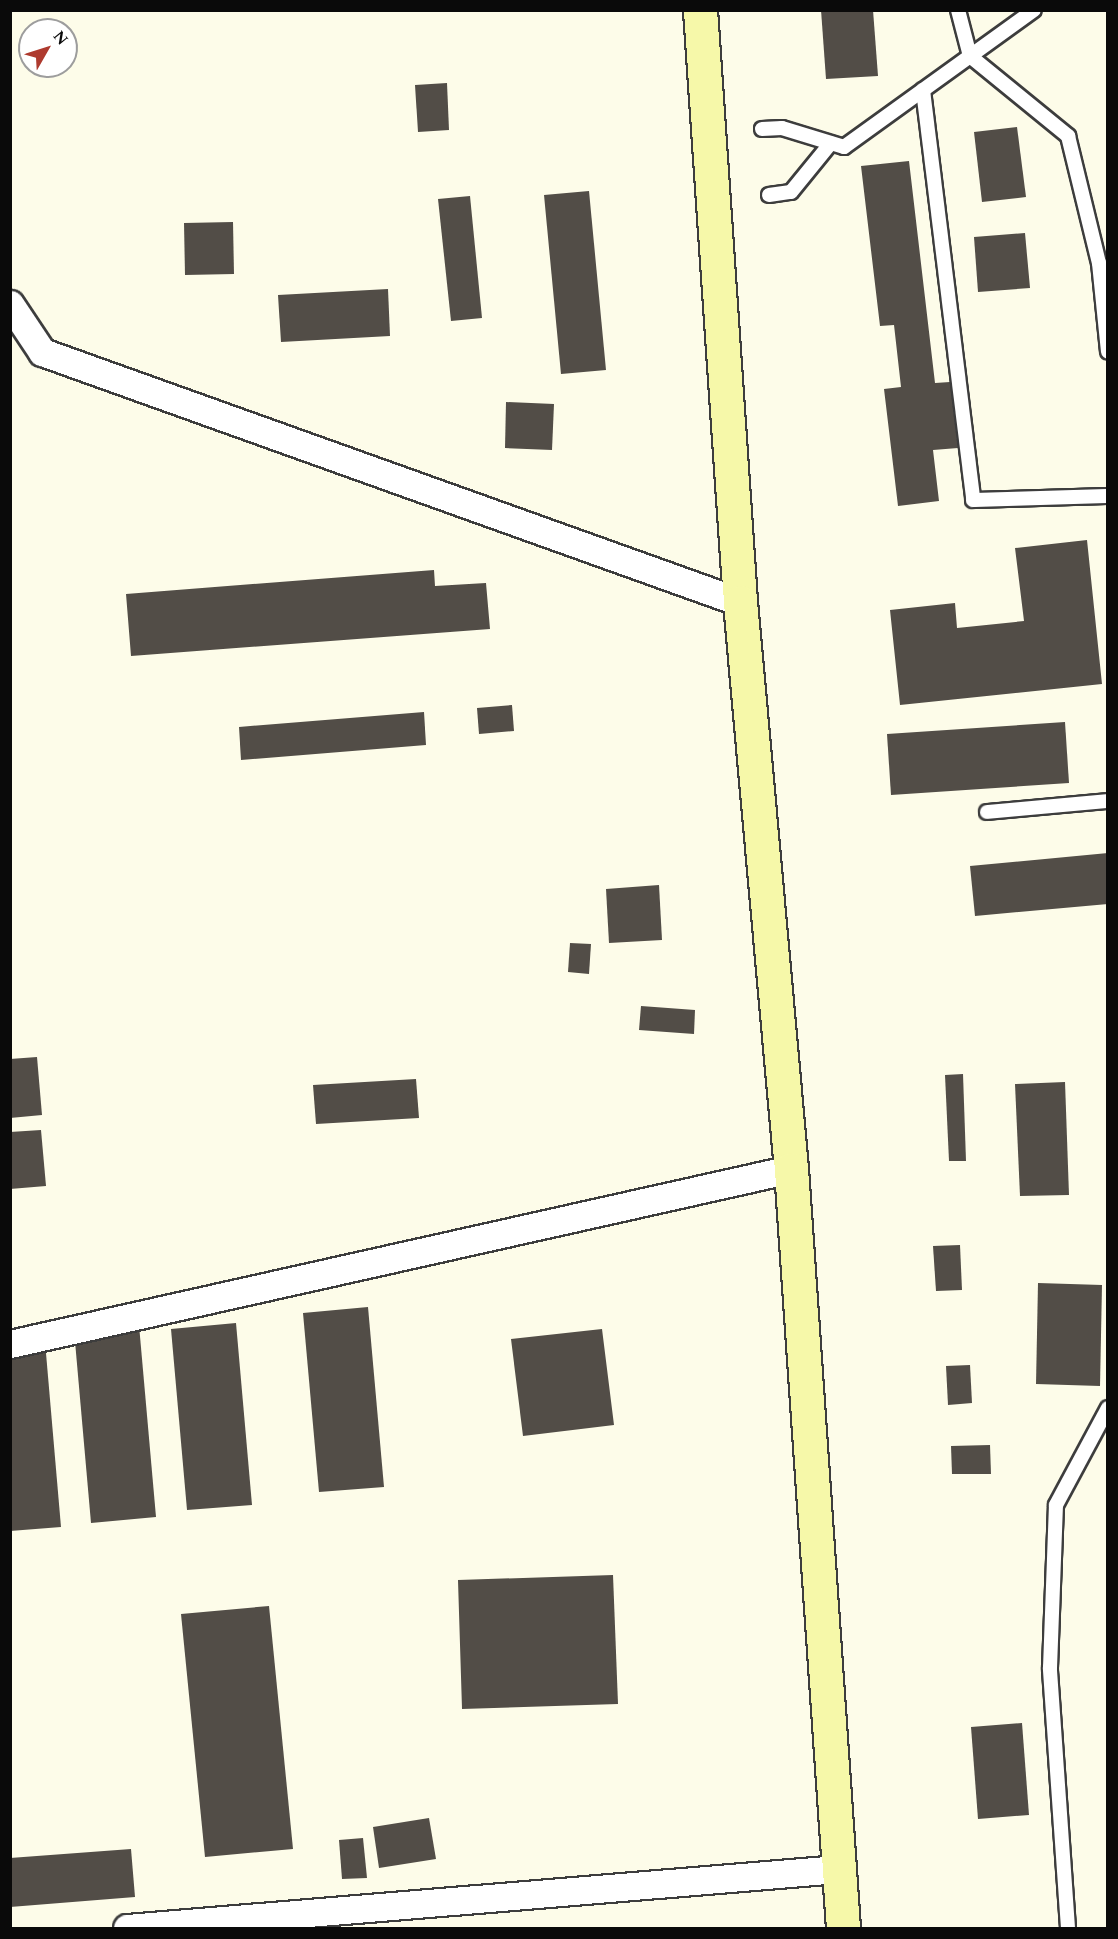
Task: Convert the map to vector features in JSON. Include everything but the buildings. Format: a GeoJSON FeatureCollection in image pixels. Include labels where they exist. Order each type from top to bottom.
{"type":"FeatureCollection","features":[{"type":"Feature","properties":{"kind":"street"},"geometry":{"type":"LineString","coordinates":[[700,10],[740,602],[791,1169],[843,1929]]}},
{"type":"Feature","properties":{"kind":"street"},"geometry":{"type":"LineString","coordinates":[[10,304],[42,352],[740,602]]}},
{"type":"Feature","properties":{"kind":"street"},"geometry":{"type":"LineString","coordinates":[[10,1344],[791,1169]]}},
{"type":"Feature","properties":{"kind":"street"},"geometry":{"type":"LineString","coordinates":[[127,1929],[839,1869]]}},
{"type":"Feature","properties":{"kind":"lane"},"geometry":{"type":"LineString","coordinates":[[958,10],[970,56],[1068,136],[1099,263],[1107,352]]}},
{"type":"Feature","properties":{"kind":"lane"},"geometry":{"type":"LineString","coordinates":[[762,129],[782,128],[844,147],[1034,10]]}},
{"type":"Feature","properties":{"kind":"lane"},"geometry":{"type":"LineString","coordinates":[[923,90],[973,500],[1107,496]]}},
{"type":"Feature","properties":{"kind":"lane"},"geometry":{"type":"LineString","coordinates":[[769,195],[790,192],[831,143]]}},
{"type":"Feature","properties":{"kind":"lane"},"geometry":{"type":"LineString","coordinates":[[987,812],[1107,801]]}},
{"type":"Feature","properties":{"kind":"lane"},"geometry":{"type":"LineString","coordinates":[[1068,1929],[1050,1668],[1056,1505],[1107,1408]]}}]}
